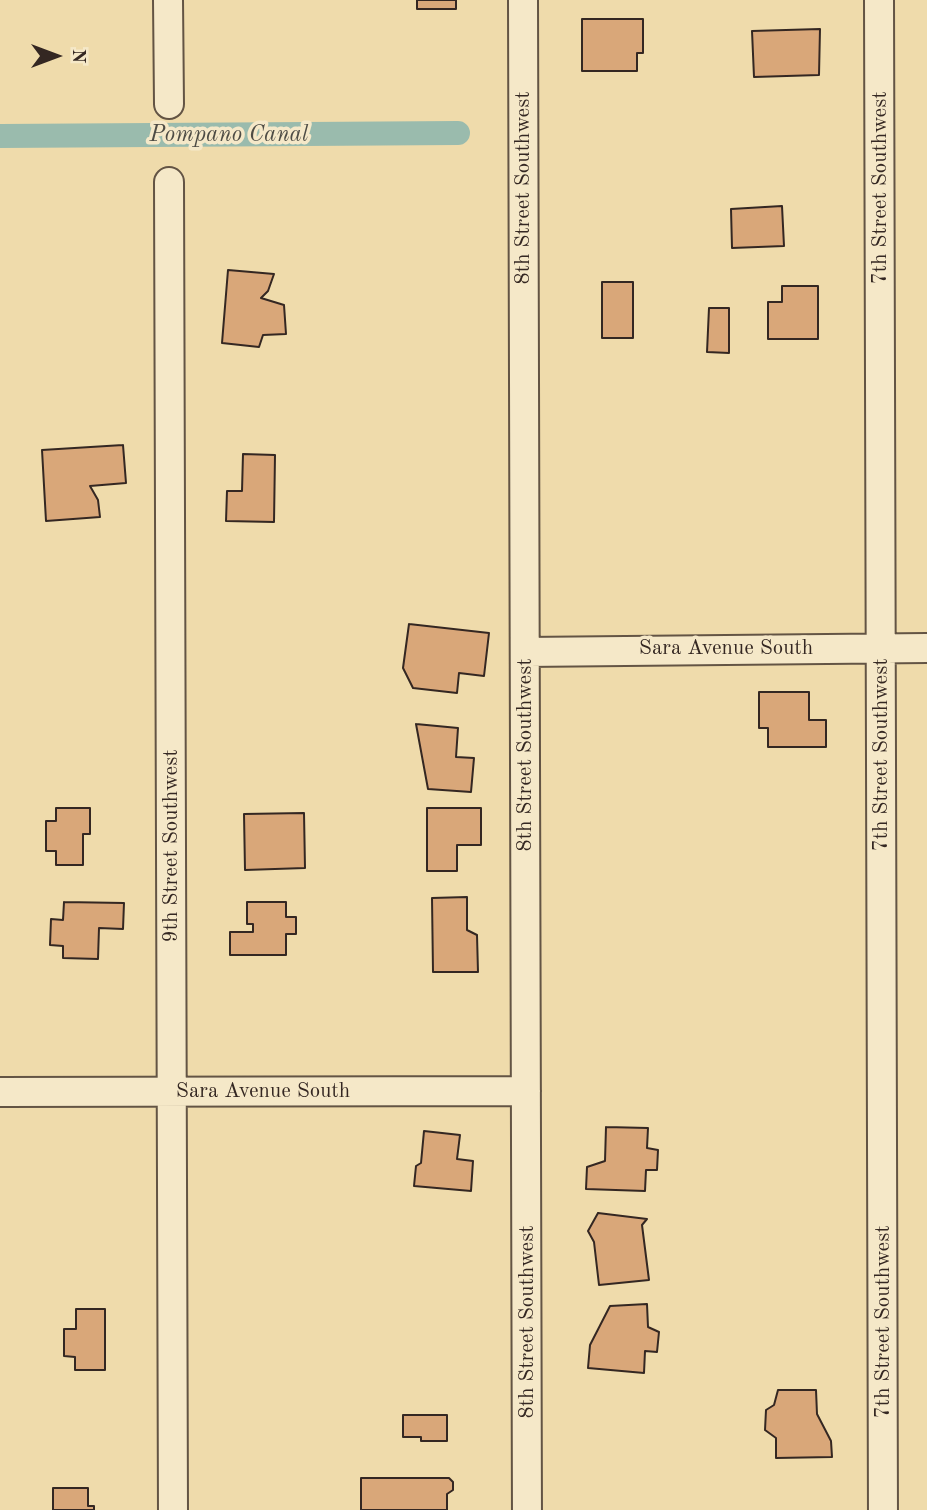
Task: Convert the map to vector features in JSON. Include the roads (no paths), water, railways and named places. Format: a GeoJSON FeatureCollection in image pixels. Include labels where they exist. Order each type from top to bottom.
{"type":"FeatureCollection","features":[{"type":"Feature","properties":{"kind":"street"},"geometry":{"type":"LineString","coordinates":[[168,0],[169,104]]}},
{"type":"Feature","properties":{"kind":"street","name":"8th Street Southwest"},"geometry":{"type":"LineString","coordinates":[[523,0],[527,1510]]}},
{"type":"Feature","properties":{"kind":"street","name":"7th Street Southwest"},"geometry":{"type":"LineString","coordinates":[[879,0],[883,1510]]}},
{"type":"Feature","properties":{"kind":"street","name":"9th Street Southwest"},"geometry":{"type":"LineString","coordinates":[[169,182],[173,1510]]}},
{"type":"Feature","properties":{"kind":"street","name":"Sara Avenue South"},"geometry":{"type":"LineString","coordinates":[[525,652],[927,648]]}},
{"type":"Feature","properties":{"kind":"street","name":"Sara Avenue South"},"geometry":{"type":"LineString","coordinates":[[0,1092],[526,1091]]}},
{"type":"Feature","properties":{"kind":"waterway","name":"Pompano Canal"},"geometry":{"type":"LineString","coordinates":[[0,136],[458,133]]}}]}
